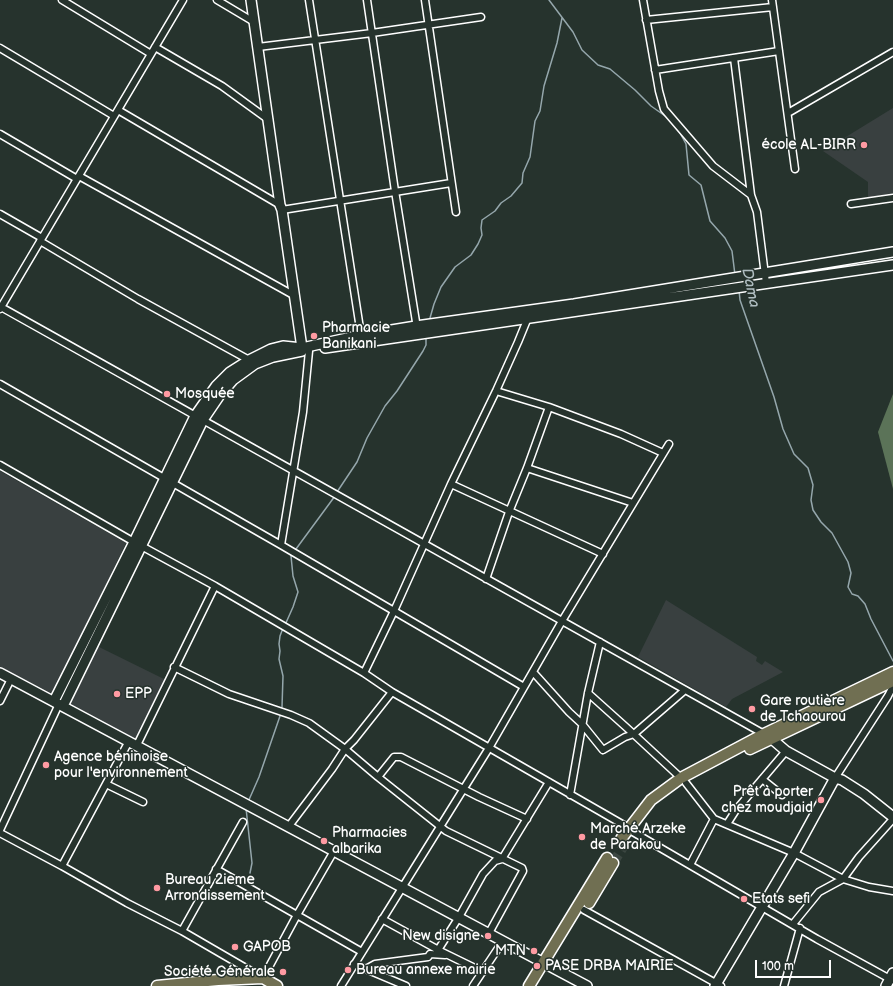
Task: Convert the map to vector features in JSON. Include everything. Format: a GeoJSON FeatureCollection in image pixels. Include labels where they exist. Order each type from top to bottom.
{"type":"FeatureCollection","features":[{"type":"Feature","properties":{"kind":"main road"},"geometry":{"type":"LineString","coordinates":[[624,840],[654,805],[683,781],[723,762],[768,736],[892,681]]}},
{"type":"Feature","properties":{"kind":"main road"},"geometry":{"type":"LineString","coordinates":[[529,986],[546,964],[584,910],[610,861],[546,964],[537,986]]}},
{"type":"Feature","properties":{"kind":"main road"},"geometry":{"type":"LineString","coordinates":[[162,986],[218,980],[263,978],[278,986]]}},
{"type":"Feature","properties":{"kind":"street"},"geometry":{"type":"LineString","coordinates":[[62,0],[151,54]]}},
{"type":"Feature","properties":{"kind":"street"},"geometry":{"type":"LineString","coordinates":[[183,0],[41,240],[3,298],[0,308],[768,736],[786,752],[845,782],[864,794],[893,818],[843,879],[818,892],[793,924]]}},
{"type":"Feature","properties":{"kind":"street"},"geometry":{"type":"LineString","coordinates":[[217,0],[254,22]]}},
{"type":"Feature","properties":{"kind":"street"},"geometry":{"type":"LineString","coordinates":[[252,0],[294,296],[304,350],[303,412],[281,545]]}},
{"type":"Feature","properties":{"kind":"street"},"geometry":{"type":"LineString","coordinates":[[309,0],[361,335]]}},
{"type":"Feature","properties":{"kind":"street"},"geometry":{"type":"LineString","coordinates":[[367,0],[418,336]]}},
{"type":"Feature","properties":{"kind":"street"},"geometry":{"type":"LineString","coordinates":[[425,0],[456,212]]}},
{"type":"Feature","properties":{"kind":"street"},"geometry":{"type":"LineString","coordinates":[[643,0],[659,91],[664,109],[713,166],[751,195]]}},
{"type":"Feature","properties":{"kind":"street"},"geometry":{"type":"LineString","coordinates":[[772,0],[795,169]]}},
{"type":"Feature","properties":{"kind":"street"},"geometry":{"type":"LineString","coordinates":[[646,20],[773,7]]}},
{"type":"Feature","properties":{"kind":"street"},"geometry":{"type":"LineString","coordinates":[[258,47],[372,33],[482,17]]}},
{"type":"Feature","properties":{"kind":"street"},"geometry":{"type":"LineString","coordinates":[[155,47],[222,86],[269,120]]}},
{"type":"Feature","properties":{"kind":"street"},"geometry":{"type":"LineString","coordinates":[[0,48],[281,207],[340,200],[451,182]]}},
{"type":"Feature","properties":{"kind":"street"},"geometry":{"type":"LineString","coordinates":[[655,70],[779,51]]}},
{"type":"Feature","properties":{"kind":"street"},"geometry":{"type":"LineString","coordinates":[[788,113],[893,52]]}},
{"type":"Feature","properties":{"kind":"street"},"geometry":{"type":"LineString","coordinates":[[734,58],[751,195],[757,212],[766,283]]}},
{"type":"Feature","properties":{"kind":"street"},"geometry":{"type":"LineString","coordinates":[[0,134],[294,296]]}},
{"type":"Feature","properties":{"kind":"street"},"geometry":{"type":"LineString","coordinates":[[851,204],[893,198]]}},
{"type":"Feature","properties":{"kind":"street"},"geometry":{"type":"LineString","coordinates":[[0,214],[138,299],[249,360]]}},
{"type":"Feature","properties":{"kind":"street"},"geometry":{"type":"LineString","coordinates":[[0,830],[58,704],[199,418],[216,386],[230,372],[271,349],[283,346],[304,350],[418,336],[746,275],[893,252]]}},
{"type":"Feature","properties":{"kind":"street"},"geometry":{"type":"LineString","coordinates":[[199,418],[233,380],[255,364],[268,359],[361,335],[416,326],[526,316],[731,290],[766,283],[893,265]]}},
{"type":"Feature","properties":{"kind":"street"},"geometry":{"type":"LineString","coordinates":[[364,673],[496,390],[526,316]]}},
{"type":"Feature","properties":{"kind":"street"},"geometry":{"type":"LineString","coordinates":[[0,384],[281,545],[524,687]]}},
{"type":"Feature","properties":{"kind":"street"},"geometry":{"type":"LineString","coordinates":[[496,390],[549,407],[621,434],[664,453]]}},
{"type":"Feature","properties":{"kind":"street"},"geometry":{"type":"LineString","coordinates":[[486,579],[509,512],[549,407]]}},
{"type":"Feature","properties":{"kind":"street"},"geometry":{"type":"LineString","coordinates":[[341,986],[489,748],[562,621],[669,444]]}},
{"type":"Feature","properties":{"kind":"street"},"geometry":{"type":"LineString","coordinates":[[0,465],[214,586],[364,673],[392,692],[890,980]]}},
{"type":"Feature","properties":{"kind":"street"},"geometry":{"type":"LineString","coordinates":[[527,468],[633,503]]}},
{"type":"Feature","properties":{"kind":"street"},"geometry":{"type":"LineString","coordinates":[[451,484],[603,554]]}},
{"type":"Feature","properties":{"kind":"street"},"geometry":{"type":"LineString","coordinates":[[62,866],[106,784],[133,743],[174,667],[214,586]]}},
{"type":"Feature","properties":{"kind":"street"},"geometry":{"type":"LineString","coordinates":[[570,795],[588,693],[600,642]]}},
{"type":"Feature","properties":{"kind":"street"},"geometry":{"type":"LineString","coordinates":[[174,667],[229,694],[309,723],[345,749],[452,835],[522,868],[522,871],[489,933]]}},
{"type":"Feature","properties":{"kind":"street"},"geometry":{"type":"LineString","coordinates":[[533,672],[569,712],[582,724],[603,750],[625,737],[634,734],[685,690]]}},
{"type":"Feature","properties":{"kind":"street"},"geometry":{"type":"LineString","coordinates":[[0,673],[587,986]]}},
{"type":"Feature","properties":{"kind":"street"},"geometry":{"type":"LineString","coordinates":[[0,701],[11,679]]}},
{"type":"Feature","properties":{"kind":"street"},"geometry":{"type":"LineString","coordinates":[[584,910],[718,985],[794,853],[835,778],[892,681]]}},
{"type":"Feature","properties":{"kind":"street"},"geometry":{"type":"LineString","coordinates":[[289,826],[332,770],[345,749],[354,740],[392,692]]}},
{"type":"Feature","properties":{"kind":"street"},"geometry":{"type":"LineString","coordinates":[[588,693],[683,781],[714,819],[794,853],[843,879],[869,888],[893,891]]}},
{"type":"Feature","properties":{"kind":"street"},"geometry":{"type":"LineString","coordinates":[[726,824],[736,810],[786,752]]}},
{"type":"Feature","properties":{"kind":"street"},"geometry":{"type":"LineString","coordinates":[[378,777],[394,757],[401,757],[463,789],[527,819]]}},
{"type":"Feature","properties":{"kind":"street"},"geometry":{"type":"LineString","coordinates":[[762,779],[782,795]]}},
{"type":"Feature","properties":{"kind":"street"},"geometry":{"type":"LineString","coordinates":[[438,950],[459,917],[483,874],[495,861],[502,859],[549,782]]}},
{"type":"Feature","properties":{"kind":"street"},"geometry":{"type":"LineString","coordinates":[[106,784],[143,802]]}},
{"type":"Feature","properties":{"kind":"street"},"geometry":{"type":"LineString","coordinates":[[690,865],[714,819]]}},
{"type":"Feature","properties":{"kind":"street"},"geometry":{"type":"LineString","coordinates":[[182,931],[243,822]]}},
{"type":"Feature","properties":{"kind":"street"},"geometry":{"type":"LineString","coordinates":[[0,833],[127,903],[182,931],[263,978],[297,914],[334,851]]}},
{"type":"Feature","properties":{"kind":"street"},"geometry":{"type":"LineString","coordinates":[[216,869],[362,952]]}},
{"type":"Feature","properties":{"kind":"street"},"geometry":{"type":"LineString","coordinates":[[382,919],[447,955],[483,972]]}},
{"type":"Feature","properties":{"kind":"street"},"geometry":{"type":"LineString","coordinates":[[784,986],[800,928]]}},
{"type":"Feature","properties":{"kind":"street"},"geometry":{"type":"LineString","coordinates":[[473,986],[503,941]]}},
{"type":"Feature","properties":{"kind":"street"},"geometry":{"type":"LineString","coordinates":[[366,969],[375,964],[427,957],[430,954],[447,955]]}},
{"type":"Feature","properties":{"kind":"street"},"geometry":{"type":"LineString","coordinates":[[354,964],[406,986]]}},
{"type":"Feature","properties":{"kind":"shaded area"},"geometry":{"type":"Polygon","coordinates":[[[893,108],[893,193],[868,198],[868,182],[823,151],[893,108]]]}},
{"type":"Feature","properties":{"kind":"shaded area"},"geometry":{"type":"Polygon","coordinates":[[[0,471],[126,543],[53,694],[0,667],[0,471]]]}},
{"type":"Feature","properties":{"kind":"shaded area"},"geometry":{"type":"Polygon","coordinates":[[[666,600],[757,657],[756,661],[762,665],[765,661],[783,672],[732,699],[726,707],[638,657],[666,600]]]}},
{"type":"Feature","properties":{"kind":"shaded area","name":"EPP"},"geometry":{"type":"Polygon","coordinates":[[[97,646],[166,680],[136,742],[69,708],[97,646]]]}},
{"type":"Feature","properties":{"kind":"green space"},"geometry":{"type":"Polygon","coordinates":[[[893,394],[893,489],[878,432],[893,394]]]}},
{"type":"Feature","properties":{"kind":"waterway","name":"Dama"},"geometry":{"type":"LineString","coordinates":[[549,0],[573,32],[582,50],[598,65],[610,69],[651,106],[668,118]]}},
{"type":"Feature","properties":{"kind":"waterway"},"geometry":{"type":"LineString","coordinates":[[430,318],[441,287],[455,267],[471,255],[478,244],[482,235],[482,220],[495,211],[501,203],[511,196],[522,183],[523,173],[530,157],[535,121],[540,111],[544,86],[557,43],[562,18]]}},
{"type":"Feature","properties":{"kind":"waterway","name":"Dama"},"geometry":{"type":"LineString","coordinates":[[679,131],[686,144],[689,175],[701,185],[710,221],[725,238],[732,251],[735,275]]}},
{"type":"Feature","properties":{"kind":"waterway","name":"Dama"},"geometry":{"type":"LineString","coordinates":[[739,290],[740,300],[774,397],[783,429],[794,454],[808,468],[813,485],[811,500],[813,510],[821,522],[832,533],[848,562],[851,573],[848,587],[852,594],[858,596],[865,604],[871,619],[893,661]]}},
{"type":"Feature","properties":{"kind":"waterway"},"geometry":{"type":"LineString","coordinates":[[337,492],[357,462],[367,438],[385,406],[397,391],[423,351],[426,345],[426,339]]}},
{"type":"Feature","properties":{"kind":"waterway"},"geometry":{"type":"LineString","coordinates":[[296,549],[335,496]]}},
{"type":"Feature","properties":{"kind":"waterway"},"geometry":{"type":"LineString","coordinates":[[285,625],[298,592],[293,576],[291,556]]}},
{"type":"Feature","properties":{"kind":"waterway"},"geometry":{"type":"LineString","coordinates":[[282,707],[283,676],[279,659],[279,644],[283,628]]}},
{"type":"Feature","properties":{"kind":"waterway"},"geometry":{"type":"LineString","coordinates":[[248,802],[259,777],[280,716]]}},
{"type":"Feature","properties":{"kind":"waterway"},"geometry":{"type":"LineString","coordinates":[[246,808],[252,863],[250,873]]}},
{"type":"Feature","properties":{"kind":"tunnel"},"geometry":{"type":"LineString","coordinates":[[613,863],[626,842]]}},
{"type":"Feature","properties":{"kind":"place","name":"école AL-BIRR"},"geometry":{"type":"Point","coordinates":[864,145]}},
{"type":"Feature","properties":{"kind":"place","name":"Pharmacie Banikani"},"geometry":{"type":"Point","coordinates":[314,336]}},
{"type":"Feature","properties":{"kind":"place","name":"Mosquée"},"geometry":{"type":"Point","coordinates":[167,394]}},
{"type":"Feature","properties":{"kind":"place","name":"EPP"},"geometry":{"type":"Point","coordinates":[117,694]}},
{"type":"Feature","properties":{"kind":"place","name":"Gare routière de Tchaourou"},"geometry":{"type":"Point","coordinates":[752,709]}},
{"type":"Feature","properties":{"kind":"place","name":"Agence béninoise pour l'environnement"},"geometry":{"type":"Point","coordinates":[46,765]}},
{"type":"Feature","properties":{"kind":"place","name":"Prêt à porter chez moudjaid"},"geometry":{"type":"Point","coordinates":[821,800]}},
{"type":"Feature","properties":{"kind":"place","name":"Marché Arzeke de Parakou"},"geometry":{"type":"Point","coordinates":[582,837]}},
{"type":"Feature","properties":{"kind":"place","name":"Pharmacies albarika"},"geometry":{"type":"Point","coordinates":[324,841]}},
{"type":"Feature","properties":{"kind":"place","name":"Bureau 2ieme Arrondissement"},"geometry":{"type":"Point","coordinates":[157,888]}},
{"type":"Feature","properties":{"kind":"place","name":"Etats sefi"},"geometry":{"type":"Point","coordinates":[744,899]}},
{"type":"Feature","properties":{"kind":"place","name":"New disigne"},"geometry":{"type":"Point","coordinates":[488,936]}},
{"type":"Feature","properties":{"kind":"place","name":"GAPOB"},"geometry":{"type":"Point","coordinates":[235,947]}},
{"type":"Feature","properties":{"kind":"place","name":"MTN"},"geometry":{"type":"Point","coordinates":[534,951]}},
{"type":"Feature","properties":{"kind":"place","name":"PASE DRBA MAIRIE"},"geometry":{"type":"Point","coordinates":[537,966]}},
{"type":"Feature","properties":{"kind":"place","name":"Bureau annexe mairie"},"geometry":{"type":"Point","coordinates":[348,970]}},
{"type":"Feature","properties":{"kind":"place","name":"Société Générale"},"geometry":{"type":"Point","coordinates":[283,972]}}]}
